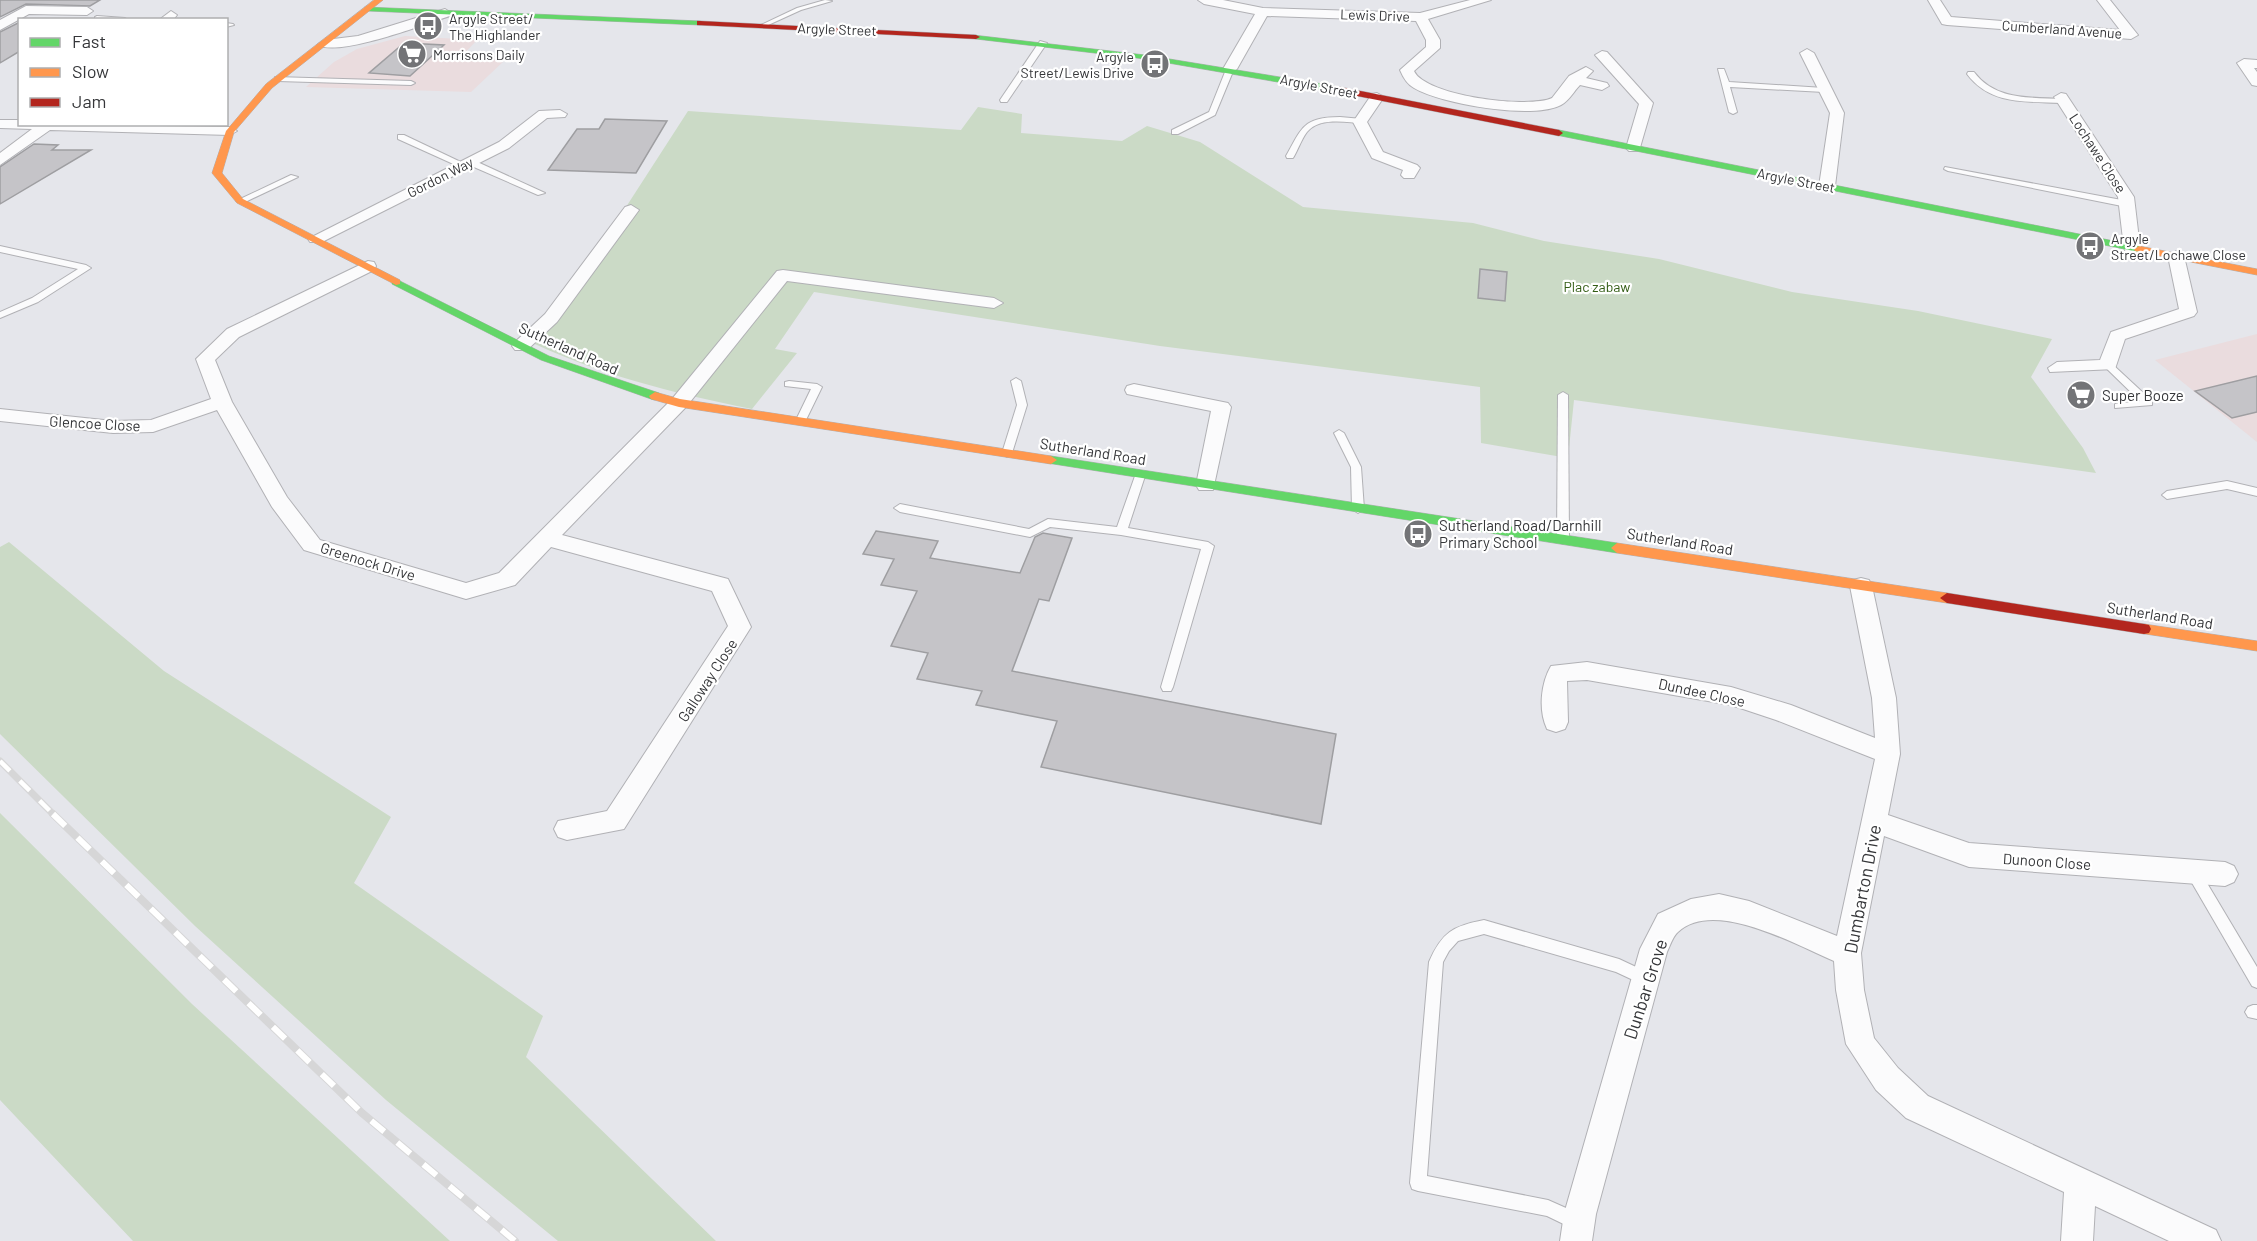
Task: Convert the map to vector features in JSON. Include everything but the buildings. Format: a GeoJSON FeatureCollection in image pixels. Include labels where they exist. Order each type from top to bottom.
{"type":"FeatureCollection","features":[{"type":"Feature","properties":{"kind":"street","name":"Sutherland Road"},"geometry":{"type":"LineString","coordinates":[[379,0],[278,80],[230,131],[217,173],[240,201],[561,366],[618,387],[679,403],[1007,453],[1140,476],[2257,646]]}},
{"type":"Feature","properties":{"kind":"street","name":"Lewis Drive"},"geometry":{"type":"LineString","coordinates":[[1205,0],[1263,12],[1420,17],[1485,0]]}},
{"type":"Feature","properties":{"kind":"street","name":"Cumberland Avenue"},"geometry":{"type":"LineString","coordinates":[[1934,0],[1947,21],[2131,35],[2103,0]]}},
{"type":"Feature","properties":{"kind":"street","name":"Argyle Street"},"geometry":{"type":"LineString","coordinates":[[368,9],[975,36],[1230,69],[2257,272]]}},
{"type":"Feature","properties":{"kind":"street"},"geometry":{"type":"LineString","coordinates":[[0,26],[26,10],[92,15]]}},
{"type":"Feature","properties":{"kind":"street"},"geometry":{"type":"LineString","coordinates":[[1230,69],[1263,12]]}},
{"type":"Feature","properties":{"kind":"street"},"geometry":{"type":"LineString","coordinates":[[325,44],[360,40],[445,13]]}},
{"type":"Feature","properties":{"kind":"street"},"geometry":{"type":"LineString","coordinates":[[1420,17],[1433,40],[1433,48],[1407,70],[1408,76],[1422,87],[1521,108],[1556,103],[1580,75],[1602,86]]}},
{"type":"Feature","properties":{"kind":"street"},"geometry":{"type":"LineString","coordinates":[[1807,52],[1837,113],[1827,186]]}},
{"type":"Feature","properties":{"kind":"street"},"geometry":{"type":"LineString","coordinates":[[1602,55],[1646,103],[1634,148]]}},
{"type":"Feature","properties":{"kind":"street"},"geometry":{"type":"LineString","coordinates":[[2257,64],[2244,63],[2257,81]]}},
{"type":"Feature","properties":{"kind":"street"},"geometry":{"type":"LineString","coordinates":[[1377,97],[1362,121],[1377,155],[1412,168],[1409,175]]}},
{"type":"Feature","properties":{"kind":"street","name":"Lochawe Close"},"geometry":{"type":"LineString","coordinates":[[2062,99],[2126,197],[2132,248]]}},
{"type":"Feature","properties":{"kind":"street","name":"Gordon Way"},"geometry":{"type":"LineString","coordinates":[[316,239],[516,137],[544,114],[560,114]]}},
{"type":"Feature","properties":{"kind":"street"},"geometry":{"type":"LineString","coordinates":[[0,124],[18,125]]}},
{"type":"Feature","properties":{"kind":"street"},"geometry":{"type":"LineString","coordinates":[[34,126],[230,131]]}},
{"type":"Feature","properties":{"kind":"street"},"geometry":{"type":"LineString","coordinates":[[0,160],[45,127]]}},
{"type":"Feature","properties":{"kind":"street"},"geometry":{"type":"LineString","coordinates":[[521,346],[551,318],[631,210]]}},
{"type":"Feature","properties":{"kind":"street"},"geometry":{"type":"LineString","coordinates":[[2058,368],[2108,365],[2117,336],[2187,312],[2176,256]]}},
{"type":"Feature","properties":{"kind":"street","name":"Greenock Drive"},"geometry":{"type":"LineString","coordinates":[[368,266],[233,333],[205,359],[222,402],[279,502],[312,544],[466,591],[507,579],[679,403],[783,275],[994,303]]}},
{"type":"Feature","properties":{"kind":"street"},"geometry":{"type":"LineString","coordinates":[[1134,390],[1221,407],[1206,485]]}},
{"type":"Feature","properties":{"kind":"street","name":"Glencoe Close"},"geometry":{"type":"LineString","coordinates":[[0,415],[113,427],[153,426],[222,402]]}},
{"type":"Feature","properties":{"kind":"street","name":"Galloway Close"},"geometry":{"type":"LineString","coordinates":[[545,538],[720,585],[740,627],[615,821],[567,829]]}},
{"type":"Feature","properties":{"kind":"street","name":"Dumbarton Drive"},"geometry":{"type":"LineString","coordinates":[[1861,586],[1884,698],[1888,754],[1847,953],[1850,990],[1861,1044],[1887,1078],[1917,1107],[2205,1241]]}},
{"type":"Feature","properties":{"kind":"street","name":"Dundee Close"},"geometry":{"type":"LineString","coordinates":[[1556,722],[1554,684],[1559,672],[1587,670],[1731,696],[1783,712],[1888,754]]}},
{"type":"Feature","properties":{"kind":"street","name":"Dunoon Close"},"geometry":{"type":"LineString","coordinates":[[1875,822],[1968,855],[2225,874]]}},
{"type":"Feature","properties":{"kind":"street","name":"Dunbar Grove"},"geometry":{"type":"LineString","coordinates":[[1577,1232],[1654,949],[1668,923],[1691,911],[1719,906],[1749,914],[1847,953]]}},
{"type":"Feature","properties":{"kind":"street"},"geometry":{"type":"LineString","coordinates":[[2077,1241],[2080,1182]]}},
{"type":"Feature","properties":{"kind":"lane"},"geometry":{"type":"LineString","coordinates":[[764,26],[799,9],[829,1]]}},
{"type":"Feature","properties":{"kind":"lane"},"geometry":{"type":"LineString","coordinates":[[92,15],[112,18]]}},
{"type":"Feature","properties":{"kind":"lane"},"geometry":{"type":"LineString","coordinates":[[1004,100],[1043,43]]}},
{"type":"Feature","properties":{"kind":"lane"},"geometry":{"type":"LineString","coordinates":[[1175,132],[1212,113],[1230,69]]}},
{"type":"Feature","properties":{"kind":"lane"},"geometry":{"type":"LineString","coordinates":[[1721,71],[1733,112]]}},
{"type":"Feature","properties":{"kind":"lane"},"geometry":{"type":"LineString","coordinates":[[1971,74],[1977,85],[1991,93],[2062,99]]}},
{"type":"Feature","properties":{"kind":"lane"},"geometry":{"type":"LineString","coordinates":[[278,80],[411,83]]}},
{"type":"Feature","properties":{"kind":"lane"},"geometry":{"type":"LineString","coordinates":[[1726,84],[1824,90]]}},
{"type":"Feature","properties":{"kind":"lane"},"geometry":{"type":"LineString","coordinates":[[1290,156],[1304,131],[1313,124],[1331,120],[1362,121]]}},
{"type":"Feature","properties":{"kind":"lane"},"geometry":{"type":"LineString","coordinates":[[401,138],[541,193]]}},
{"type":"Feature","properties":{"kind":"lane"},"geometry":{"type":"LineString","coordinates":[[1948,169],[2127,204]]}},
{"type":"Feature","properties":{"kind":"lane"},"geometry":{"type":"LineString","coordinates":[[240,201],[294,177]]}},
{"type":"Feature","properties":{"kind":"lane"},"geometry":{"type":"LineString","coordinates":[[0,249],[86,268],[35,300],[0,315]]}},
{"type":"Feature","properties":{"kind":"lane"},"geometry":{"type":"LineString","coordinates":[[2108,365],[2148,404],[2119,406]]}},
{"type":"Feature","properties":{"kind":"lane"},"geometry":{"type":"LineString","coordinates":[[1007,453],[1022,405],[1016,381]]}},
{"type":"Feature","properties":{"kind":"lane"},"geometry":{"type":"LineString","coordinates":[[789,384],[817,387],[800,422]]}},
{"type":"Feature","properties":{"kind":"lane"},"geometry":{"type":"LineString","coordinates":[[1563,395],[1563,540]]}},
{"type":"Feature","properties":{"kind":"lane"},"geometry":{"type":"LineString","coordinates":[[1339,433],[1356,467],[1358,509]]}},
{"type":"Feature","properties":{"kind":"lane"},"geometry":{"type":"LineString","coordinates":[[1120,531],[1140,476]]}},
{"type":"Feature","properties":{"kind":"lane"},"geometry":{"type":"LineString","coordinates":[[2168,495],[2227,485],[2257,492]]}},
{"type":"Feature","properties":{"kind":"lane"},"geometry":{"type":"LineString","coordinates":[[900,508],[1030,533],[1048,524],[1120,531],[1208,546],[1167,687]]}},
{"type":"Feature","properties":{"kind":"lane"},"geometry":{"type":"LineString","coordinates":[[2193,872],[2257,981]]}},
{"type":"Feature","properties":{"kind":"lane"},"geometry":{"type":"LineString","coordinates":[[1577,1232],[1548,1208],[1418,1183],[1436,962],[1444,942],[1462,931],[1484,927],[1619,966],[1646,979]]}},
{"type":"Feature","properties":{"kind":"shaded area"},"geometry":{"type":"Polygon","coordinates":[[[405,36],[477,40],[461,57],[506,59],[471,92],[306,87],[334,62],[357,49],[405,36]]]}},
{"type":"Feature","properties":{"kind":"shaded area"},"geometry":{"type":"Polygon","coordinates":[[[2257,334],[2257,442],[2155,360],[2257,334]]]}},
{"type":"Feature","properties":{"kind":"green space","name":"Plac zabaw"},"geometry":{"type":"Polygon","coordinates":[[[978,107],[1022,114],[1021,133],[1122,141],[1147,126],[1200,142],[1303,207],[1473,223],[1544,241],[1659,259],[1792,292],[1918,311],[2052,339],[2031,377],[2083,448],[2096,473],[1574,400],[1568,458],[1481,443],[1480,387],[1160,346],[814,292],[775,349],[797,353],[752,409],[635,381],[578,362],[522,338],[542,319],[626,207],[688,111],[961,130],[978,107]]]}},
{"type":"Feature","properties":{"kind":"green space"},"geometry":{"type":"Polygon","coordinates":[[[9,542],[164,671],[391,817],[354,883],[543,1016],[526,1057],[716,1241],[558,1241],[386,1100],[195,926],[0,734],[0,547],[9,542]]]}},
{"type":"Feature","properties":{"kind":"green space"},"geometry":{"type":"Polygon","coordinates":[[[0,813],[192,1004],[450,1241],[133,1241],[0,1100],[0,813]]]}},
{"type":"Feature","properties":{"kind":"railway"},"geometry":{"type":"LineString","coordinates":[[0,761],[53,814]]}},
{"type":"Feature","properties":{"kind":"railway"},"geometry":{"type":"LineString","coordinates":[[53,814],[362,1113],[515,1241]]}},
{"type":"Feature","properties":{"kind":"traffic: fast"},"geometry":{"type":"LineString","coordinates":[[368,9],[700,23]]}},
{"type":"Feature","properties":{"kind":"traffic: fast"},"geometry":{"type":"LineString","coordinates":[[976,37],[1145,57],[1335,89]]}},
{"type":"Feature","properties":{"kind":"traffic: fast"},"geometry":{"type":"LineString","coordinates":[[1559,133],[2139,249]]}},
{"type":"Feature","properties":{"kind":"traffic: fast"},"geometry":{"type":"LineString","coordinates":[[396,282],[545,358],[655,396]]}},
{"type":"Feature","properties":{"kind":"traffic: fast"},"geometry":{"type":"LineString","coordinates":[[1051,460],[1617,548]]}},
{"type":"Feature","properties":{"kind":"traffic: slow"},"geometry":{"type":"LineString","coordinates":[[379,0],[269,86],[230,131],[217,173],[240,201],[396,282]]}},
{"type":"Feature","properties":{"kind":"traffic: slow"},"geometry":{"type":"LineString","coordinates":[[2139,249],[2257,272]]}},
{"type":"Feature","properties":{"kind":"traffic: slow"},"geometry":{"type":"LineString","coordinates":[[655,396],[679,403],[1051,460]]}},
{"type":"Feature","properties":{"kind":"traffic: slow"},"geometry":{"type":"LineString","coordinates":[[1617,548],[1947,598]]}},
{"type":"Feature","properties":{"kind":"traffic: slow"},"geometry":{"type":"LineString","coordinates":[[2144,629],[2257,646]]}},
{"type":"Feature","properties":{"kind":"traffic: jam"},"geometry":{"type":"LineString","coordinates":[[700,23],[976,37]]}},
{"type":"Feature","properties":{"kind":"traffic: jam"},"geometry":{"type":"LineString","coordinates":[[1335,89],[1559,133]]}},
{"type":"Feature","properties":{"kind":"traffic: jam"},"geometry":{"type":"LineString","coordinates":[[1947,598],[2144,629]]}},
{"type":"Feature","properties":{"kind":"place","name":"Argyle Street/ The Highlander"},"geometry":{"type":"Point","coordinates":[428,26]}},
{"type":"Feature","properties":{"kind":"place","name":"Morrisons Daily"},"geometry":{"type":"Point","coordinates":[412,54]}},
{"type":"Feature","properties":{"kind":"place","name":"Argyle Street/Lewis Drive"},"geometry":{"type":"Point","coordinates":[1155,64]}},
{"type":"Feature","properties":{"kind":"place","name":"Argyle Street/Lochawe Close"},"geometry":{"type":"Point","coordinates":[2090,246]}},
{"type":"Feature","properties":{"kind":"place","name":"Super Booze"},"geometry":{"type":"Point","coordinates":[2081,395]}},
{"type":"Feature","properties":{"kind":"place","name":"Sutherland Road/Darnhill Primary School"},"geometry":{"type":"Point","coordinates":[1418,534]}}]}
